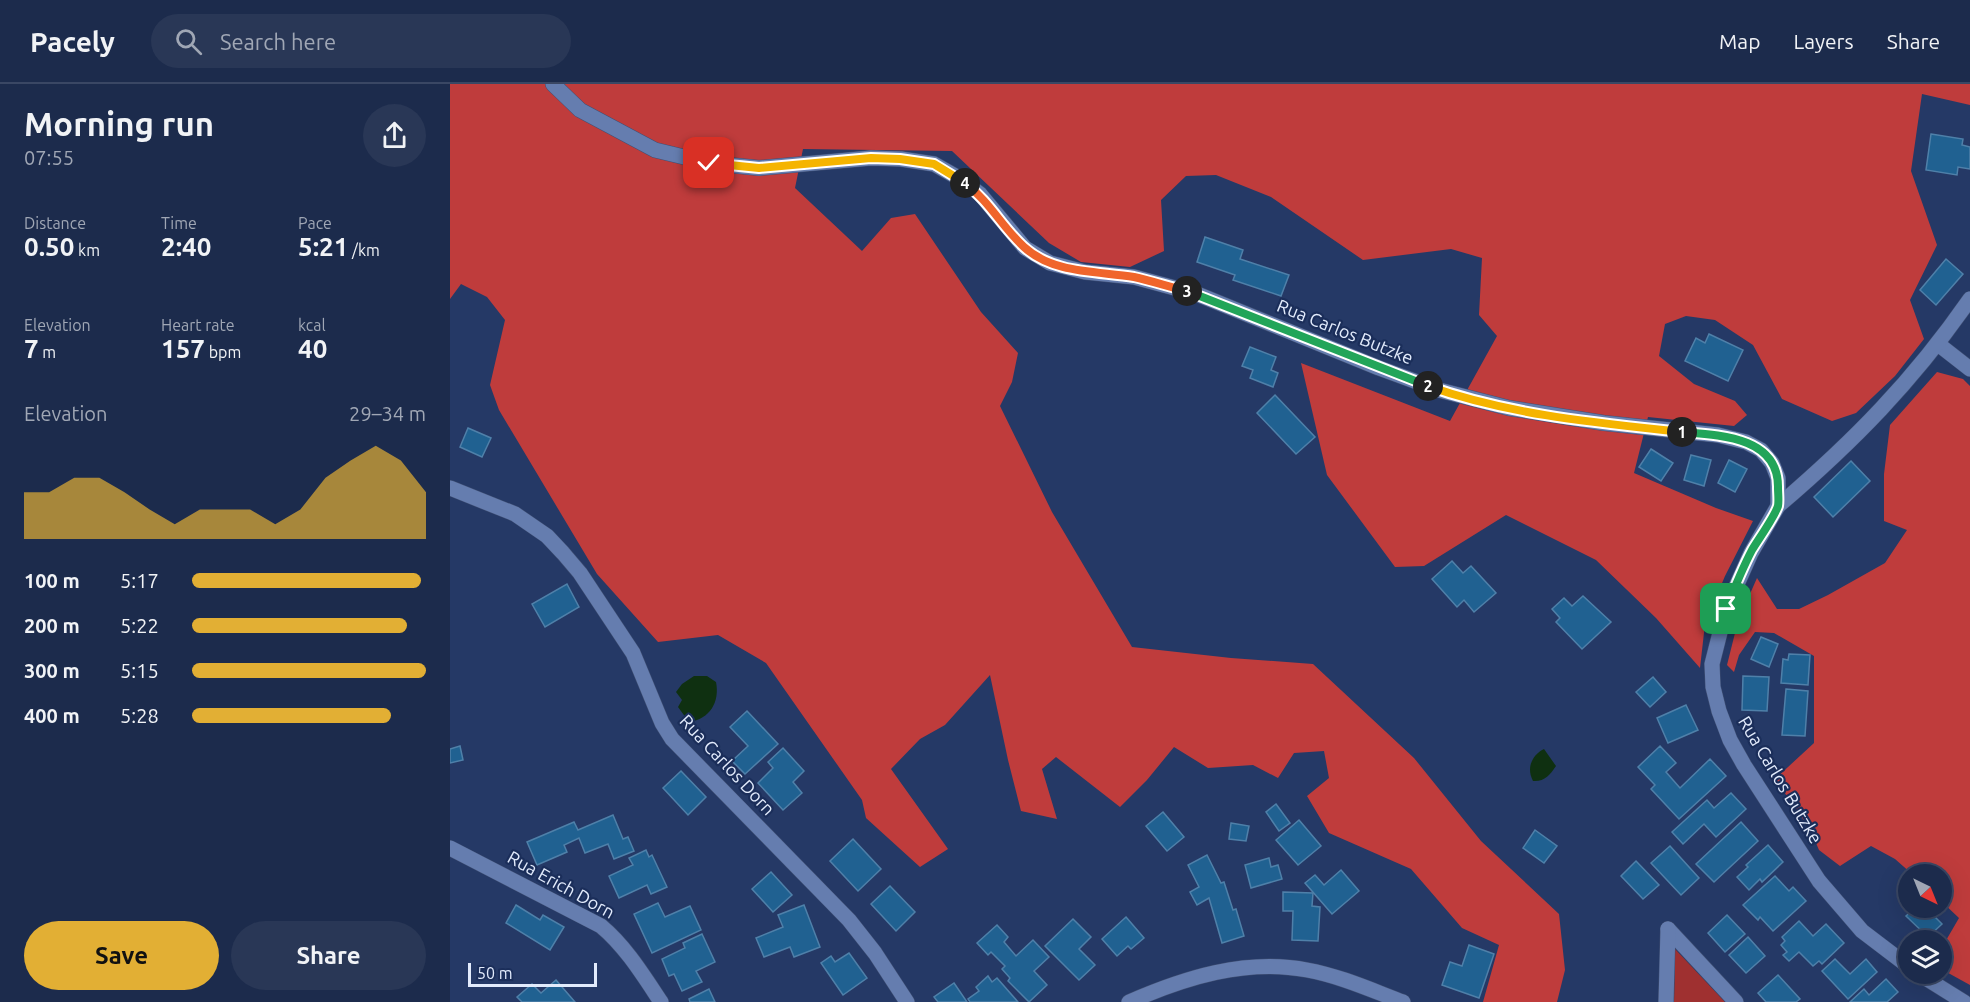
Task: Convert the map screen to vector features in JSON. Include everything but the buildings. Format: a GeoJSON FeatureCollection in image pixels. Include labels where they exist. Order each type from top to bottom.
{"type":"FeatureCollection","features":[{"type":"Feature","properties":{"kind":"street","name":"Rua Carlos Butzke"},"geometry":{"type":"LineString","coordinates":[[553,84],[580,110],[655,150],[709,163],[759,168],[871,158],[934,164],[980,194],[1025,248],[1050,263],[1084,272],[1134,277],[1197,294],[1439,390],[1509,408],[1604,423],[1718,435],[1746,442],[1761,450],[1772,463],[1778,478],[1778,506],[1751,553],[1726,609],[1712,664],[1713,687],[1719,711],[1735,748],[1818,882],[1862,931],[1898,958]]}},
{"type":"Feature","properties":{"kind":"street"},"geometry":{"type":"LineString","coordinates":[[1778,506],[1824,467],[1903,387],[1970,299]]}},
{"type":"Feature","properties":{"kind":"street"},"geometry":{"type":"LineString","coordinates":[[1938,344],[1970,369]]}},
{"type":"Feature","properties":{"kind":"street","name":"Rua Carlos Dorn"},"geometry":{"type":"LineString","coordinates":[[450,488],[515,514],[547,536],[580,573],[633,653],[662,723],[672,739],[849,920],[875,953],[908,1002]]}},
{"type":"Feature","properties":{"kind":"street","name":"Rua Erich Dorn"},"geometry":{"type":"LineString","coordinates":[[450,848],[601,926],[622,946],[661,1002]]}},
{"type":"Feature","properties":{"kind":"street"},"geometry":{"type":"LineString","coordinates":[[1666,1002],[1668,929],[1736,1002]]}},
{"type":"Feature","properties":{"kind":"street"},"geometry":{"type":"LineString","coordinates":[[1129,1002],[1165,987],[1211,973],[1271,966],[1305,969],[1332,976],[1403,1002]]}},
{"type":"Feature","properties":{"kind":"street"},"geometry":{"type":"LineString","coordinates":[[1935,984],[1964,1002]]}},
{"type":"Feature","properties":{"kind":"shaded area"},"geometry":{"type":"Polygon","coordinates":[[[450,84],[1970,84],[1970,105],[1922,94],[1911,171],[1937,245],[1910,300],[1924,339],[1895,376],[1856,413],[1832,421],[1782,399],[1753,345],[1715,320],[1686,316],[1665,324],[1659,356],[1694,384],[1735,401],[1747,415],[1734,426],[1648,417],[1634,473],[1753,521],[1725,576],[1705,624],[1700,668],[1656,618],[1596,560],[1506,515],[1424,566],[1395,567],[1327,475],[1301,363],[1450,421],[1497,336],[1479,315],[1482,258],[1451,249],[1363,260],[1271,197],[1216,175],[1186,176],[1161,200],[1164,251],[1130,267],[1081,262],[1049,243],[952,151],[803,149],[795,188],[862,251],[891,218],[915,214],[981,312],[1018,353],[1012,382],[1000,406],[1052,512],[1132,647],[1313,664],[1414,758],[1481,841],[1559,914],[1565,970],[1557,1002],[1483,1002],[1499,945],[1462,928],[1411,869],[1329,833],[1307,796],[1329,778],[1324,751],[1294,753],[1278,778],[1253,765],[1208,768],[1174,747],[1147,780],[1120,807],[1056,757],[1042,769],[1057,819],[1021,811],[990,675],[945,725],[920,739],[891,769],[948,849],[920,867],[866,818],[862,800],[766,663],[718,635],[658,642],[597,574],[499,410],[490,385],[505,320],[487,297],[461,284],[450,299],[450,84]]]}},
{"type":"Feature","properties":{"kind":"shaded area"},"geometry":{"type":"Polygon","coordinates":[[[1937,372],[1963,379],[1970,386],[1970,985],[1952,975],[1952,930],[1959,918],[1952,911],[1952,864],[1901,864],[1871,846],[1840,866],[1819,850],[1810,829],[1775,779],[1814,743],[1814,656],[1774,633],[1755,632],[1739,655],[1734,672],[1727,665],[1738,621],[1757,578],[1777,609],[1799,609],[1885,563],[1907,530],[1884,521],[1884,474],[1890,425],[1937,372]]]}},
{"type":"Feature","properties":{"kind":"shaded area"},"geometry":{"type":"Polygon","coordinates":[[[694,676],[707,676],[716,682],[717,689],[715,703],[708,713],[689,722],[678,707],[682,700],[676,692],[682,684],[694,676]]]}},
{"type":"Feature","properties":{"kind":"shaded area"},"geometry":{"type":"Polygon","coordinates":[[[1544,749],[1556,766],[1546,777],[1533,781],[1530,771],[1531,762],[1544,749]]]}},
{"type":"Feature","properties":{"kind":"shaded area"},"geometry":{"type":"Polygon","coordinates":[[[1675,949],[1725,1002],[1674,1002],[1675,949]]]}},
{"type":"Feature","properties":{"kind":"route"},"geometry":{"type":"LineString","coordinates":[[709,163],[759,168],[871,158],[934,164],[980,194],[1025,248],[1050,263],[1084,272],[1134,277],[1197,294],[1439,390],[1509,408],[1604,423],[1718,435],[1746,442],[1761,450],[1772,463],[1778,478],[1778,506],[1738,578],[1726,609]]}}]}
